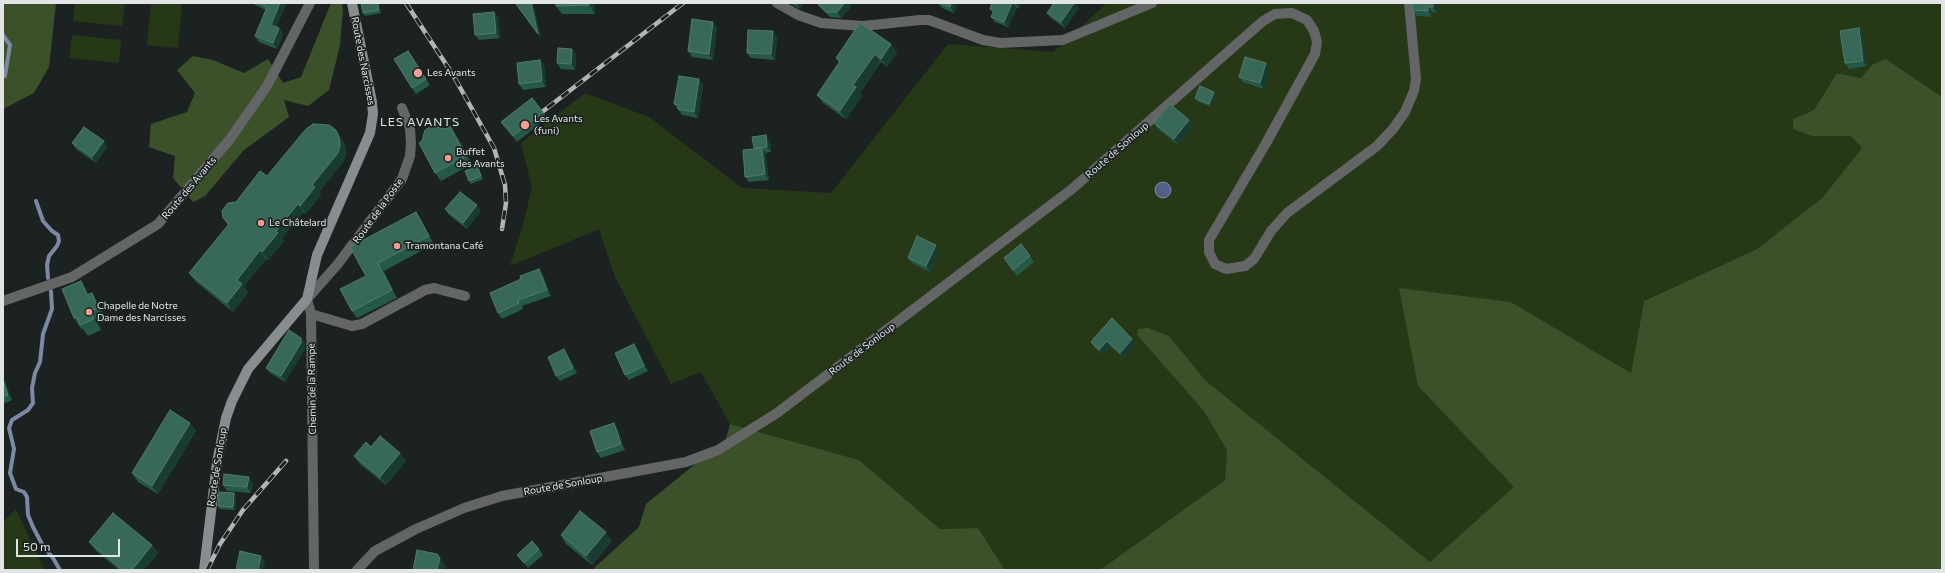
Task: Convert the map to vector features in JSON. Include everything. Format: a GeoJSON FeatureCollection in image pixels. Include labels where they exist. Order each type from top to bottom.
{"type":"FeatureCollection","features":[{"type":"Feature","properties":{"kind":"street","name":"Route des Avants"},"geometry":{"type":"LineString","coordinates":[[3,301],[72,277],[158,224],[230,139],[267,86],[310,3]]}},
{"type":"Feature","properties":{"kind":"street","name":"Route des Narcisses"},"geometry":{"type":"LineString","coordinates":[[308,300],[317,255],[366,145],[372,118],[371,93],[352,3]]}},
{"type":"Feature","properties":{"kind":"street"},"geometry":{"type":"LineString","coordinates":[[777,3],[798,15],[821,23],[863,26],[929,20],[982,40],[1000,43],[1063,40],[1152,3]]}},
{"type":"Feature","properties":{"kind":"street"},"geometry":{"type":"LineString","coordinates":[[1275,3],[1278,13],[1292,13],[1307,20],[1314,31],[1316,49],[1307,70],[1265,145],[1211,234],[1208,246],[1210,256],[1215,264],[1223,268],[1239,268],[1250,263],[1257,255],[1271,231],[1284,216],[1376,146],[1400,120],[1411,100],[1416,79],[1409,3]]}},
{"type":"Feature","properties":{"kind":"street","name":"Route de Sonloup"},"geometry":{"type":"LineString","coordinates":[[357,570],[375,551],[416,529],[464,508],[502,496],[686,462],[718,450],[765,422],[1072,189],[1263,21],[1278,13]]}},
{"type":"Feature","properties":{"kind":"street","name":"Route de la Poste"},"geometry":{"type":"LineString","coordinates":[[308,300],[337,265],[402,179],[410,156],[411,143],[410,128],[402,108]]}},
{"type":"Feature","properties":{"kind":"street"},"geometry":{"type":"LineString","coordinates":[[310,314],[352,326],[362,324],[425,290],[434,288],[465,296]]}},
{"type":"Feature","properties":{"kind":"street","name":"Chemin de la Rampe"},"geometry":{"type":"LineString","coordinates":[[308,300],[310,314],[314,570]]}},
{"type":"Feature","properties":{"kind":"street","name":"Route de Sonloup"},"geometry":{"type":"LineString","coordinates":[[204,570],[222,435],[232,401],[248,369],[308,300]]}},
{"type":"Feature","properties":{"kind":"green space"},"geometry":{"type":"Polygon","coordinates":[[[3,3],[56,3],[49,67],[34,93],[3,109],[3,3]]]}},
{"type":"Feature","properties":{"kind":"green space"},"geometry":{"type":"Polygon","coordinates":[[[75,3],[125,3],[122,26],[73,21],[75,3]]]}},
{"type":"Feature","properties":{"kind":"green space"},"geometry":{"type":"Polygon","coordinates":[[[151,3],[182,3],[178,48],[147,45],[151,3]]]}},
{"type":"Feature","properties":{"kind":"green space"},"geometry":{"type":"Polygon","coordinates":[[[331,3],[342,3],[343,10],[340,45],[329,90],[308,106],[284,100],[289,117],[244,150],[205,196],[193,202],[173,178],[175,156],[149,147],[151,124],[187,112],[195,93],[177,70],[193,56],[213,60],[244,73],[268,59],[283,83],[301,77],[331,3]]]}},
{"type":"Feature","properties":{"kind":"green space"},"geometry":{"type":"Polygon","coordinates":[[[1107,3],[1942,3],[1942,97],[1886,59],[1873,64],[1861,78],[1837,73],[1814,110],[1793,119],[1812,136],[1851,136],[1862,148],[1822,198],[1757,249],[1644,301],[1631,373],[1511,302],[1418,386],[1515,487],[1430,562],[1205,380],[1169,336],[1137,335],[1203,410],[1227,450],[1225,480],[1100,570],[1005,570],[978,528],[940,529],[859,460],[730,424],[701,372],[671,384],[615,277],[599,229],[510,266],[523,225],[532,187],[521,143],[585,93],[649,117],[742,188],[831,193],[948,44],[1053,52],[1107,3]]]}},
{"type":"Feature","properties":{"kind":"green space"},"geometry":{"type":"Polygon","coordinates":[[[72,35],[121,40],[119,63],[69,58],[72,35]]]}},
{"type":"Feature","properties":{"kind":"green space"},"geometry":{"type":"Polygon","coordinates":[[[1886,59],[1942,97],[1942,570],[1100,570],[1225,480],[1227,450],[1203,410],[1137,335],[1138,329],[1148,328],[1169,336],[1205,380],[1430,562],[1514,487],[1418,386],[1399,288],[1511,302],[1631,373],[1644,301],[1757,249],[1822,198],[1862,148],[1851,136],[1812,136],[1793,129],[1793,119],[1814,110],[1837,73],[1861,78],[1873,64],[1886,59]]]}},
{"type":"Feature","properties":{"kind":"green space"},"geometry":{"type":"Polygon","coordinates":[[[730,424],[859,460],[940,529],[978,528],[1005,570],[592,570],[639,527],[646,504],[726,439],[730,424]]]}},
{"type":"Feature","properties":{"kind":"green space"},"geometry":{"type":"Polygon","coordinates":[[[16,509],[45,570],[3,570],[3,522],[16,509]]]}},
{"type":"Feature","properties":{"kind":"water"},"geometry":{"type":"Polygon","coordinates":[[[1163,182],[1170,187],[1171,190],[1166,197],[1163,198],[1156,193],[1155,190],[1160,183],[1163,182]]]}},
{"type":"Feature","properties":{"kind":"building"},"geometry":{"type":"Polygon","coordinates":[[[259,3],[280,3],[271,25],[279,28],[273,43],[255,36],[267,7],[259,3]]]}},
{"type":"Feature","properties":{"kind":"building"},"geometry":{"type":"Polygon","coordinates":[[[361,3],[377,3],[379,10],[363,13],[361,3]]]}},
{"type":"Feature","properties":{"kind":"building"},"geometry":{"type":"Polygon","coordinates":[[[531,3],[538,34],[516,4],[531,3]]]}},
{"type":"Feature","properties":{"kind":"building"},"geometry":{"type":"Polygon","coordinates":[[[556,3],[589,3],[589,5],[556,6],[556,3]]]}},
{"type":"Feature","properties":{"kind":"building"},"geometry":{"type":"Polygon","coordinates":[[[817,3],[845,3],[837,12],[826,12],[817,3]]]}},
{"type":"Feature","properties":{"kind":"building"},"geometry":{"type":"Polygon","coordinates":[[[939,3],[951,3],[950,7],[939,3]]]}},
{"type":"Feature","properties":{"kind":"building"},"geometry":{"type":"Polygon","coordinates":[[[992,3],[1012,3],[1004,22],[991,17],[994,11],[990,9],[992,3]]]}},
{"type":"Feature","properties":{"kind":"building"},"geometry":{"type":"Polygon","coordinates":[[[1054,3],[1074,3],[1061,22],[1047,13],[1054,3]]]}},
{"type":"Feature","properties":{"kind":"building"},"geometry":{"type":"Polygon","coordinates":[[[1412,3],[1433,3],[1433,7],[1428,7],[1428,11],[1413,10],[1412,3]]]}},
{"type":"Feature","properties":{"kind":"building"},"geometry":{"type":"Polygon","coordinates":[[[494,12],[496,33],[475,35],[473,14],[494,12]]]}},
{"type":"Feature","properties":{"kind":"building"},"geometry":{"type":"Polygon","coordinates":[[[692,19],[713,22],[709,54],[688,51],[692,19]]]}},
{"type":"Feature","properties":{"kind":"building"},"geometry":{"type":"Polygon","coordinates":[[[859,24],[862,24],[891,44],[881,59],[875,54],[853,85],[856,87],[840,111],[817,95],[840,61],[836,58],[859,24]]]}},
{"type":"Feature","properties":{"kind":"building"},"geometry":{"type":"Polygon","coordinates":[[[1859,28],[1863,61],[1845,63],[1840,31],[1859,28]]]}},
{"type":"Feature","properties":{"kind":"building"},"geometry":{"type":"Polygon","coordinates":[[[748,30],[773,31],[771,54],[747,53],[748,30]]]}},
{"type":"Feature","properties":{"kind":"building"},"geometry":{"type":"Polygon","coordinates":[[[558,48],[572,49],[571,64],[557,63],[558,48]]]}},
{"type":"Feature","properties":{"kind":"building"},"geometry":{"type":"Polygon","coordinates":[[[408,51],[426,79],[412,88],[394,59],[408,51]]]}},
{"type":"Feature","properties":{"kind":"building"},"geometry":{"type":"Polygon","coordinates":[[[1245,57],[1266,63],[1260,83],[1239,77],[1245,57]]]}},
{"type":"Feature","properties":{"kind":"building"},"geometry":{"type":"Polygon","coordinates":[[[540,60],[542,81],[519,84],[517,63],[540,60]]]}},
{"type":"Feature","properties":{"kind":"building"},"geometry":{"type":"Polygon","coordinates":[[[679,76],[699,79],[694,112],[678,109],[679,105],[674,104],[679,76]]]}},
{"type":"Feature","properties":{"kind":"building"},"geometry":{"type":"Polygon","coordinates":[[[1200,86],[1214,92],[1209,104],[1195,98],[1200,86]]]}},
{"type":"Feature","properties":{"kind":"building"},"geometry":{"type":"Polygon","coordinates":[[[532,98],[543,112],[513,136],[501,122],[532,98]]]}},
{"type":"Feature","properties":{"kind":"building"},"geometry":{"type":"Polygon","coordinates":[[[1170,104],[1189,120],[1174,139],[1154,123],[1170,104]]]}},
{"type":"Feature","properties":{"kind":"building","name":"Le Châtelard"},"geometry":{"type":"Polygon","coordinates":[[[313,124],[329,125],[336,130],[340,145],[338,153],[312,185],[315,187],[300,206],[298,204],[276,231],[278,233],[262,252],[260,250],[237,280],[242,284],[227,303],[189,273],[229,224],[223,218],[222,211],[228,203],[236,202],[260,171],[267,176],[306,129],[313,124]]]}},
{"type":"Feature","properties":{"kind":"building","name":"Buffet des Avants"},"geometry":{"type":"Polygon","coordinates":[[[432,126],[445,129],[450,126],[466,156],[435,173],[419,143],[422,141],[425,130],[432,126]]]}},
{"type":"Feature","properties":{"kind":"building"},"geometry":{"type":"Polygon","coordinates":[[[84,127],[104,141],[92,157],[72,143],[84,127]]]}},
{"type":"Feature","properties":{"kind":"building"},"geometry":{"type":"Polygon","coordinates":[[[766,135],[767,147],[754,148],[752,137],[766,135]]]}},
{"type":"Feature","properties":{"kind":"building"},"geometry":{"type":"Polygon","coordinates":[[[762,148],[765,174],[745,177],[743,150],[762,148]]]}},
{"type":"Feature","properties":{"kind":"building"},"geometry":{"type":"Polygon","coordinates":[[[477,166],[481,176],[469,181],[465,171],[477,166]]]}},
{"type":"Feature","properties":{"kind":"building"},"geometry":{"type":"Polygon","coordinates":[[[460,192],[477,205],[463,223],[445,209],[460,192]]]}},
{"type":"Feature","properties":{"kind":"building"},"geometry":{"type":"Polygon","coordinates":[[[416,212],[429,236],[378,263],[392,290],[352,311],[340,289],[366,276],[350,247],[416,212]]]}},
{"type":"Feature","properties":{"kind":"building"},"geometry":{"type":"Polygon","coordinates":[[[917,236],[936,245],[926,266],[908,258],[917,236]]]}},
{"type":"Feature","properties":{"kind":"building"},"geometry":{"type":"Polygon","coordinates":[[[1021,244],[1030,256],[1013,270],[1004,258],[1021,244]]]}},
{"type":"Feature","properties":{"kind":"building"},"geometry":{"type":"Polygon","coordinates":[[[539,269],[547,290],[518,300],[519,303],[498,313],[490,293],[521,279],[520,276],[539,269]]]}},
{"type":"Feature","properties":{"kind":"building"},"geometry":{"type":"Polygon","coordinates":[[[81,281],[87,295],[92,293],[98,308],[91,311],[94,319],[80,325],[77,317],[74,318],[62,289],[81,281]]]}},
{"type":"Feature","properties":{"kind":"building"},"geometry":{"type":"Polygon","coordinates":[[[1112,318],[1132,339],[1120,353],[1107,341],[1099,350],[1091,342],[1112,318]]]}},
{"type":"Feature","properties":{"kind":"building"},"geometry":{"type":"Polygon","coordinates":[[[289,330],[301,338],[301,343],[281,376],[266,368],[289,330]]]}},
{"type":"Feature","properties":{"kind":"building"},"geometry":{"type":"Polygon","coordinates":[[[634,344],[644,366],[625,375],[615,353],[634,344]]]}},
{"type":"Feature","properties":{"kind":"building"},"geometry":{"type":"Polygon","coordinates":[[[564,349],[573,368],[556,376],[548,357],[564,349]]]}},
{"type":"Feature","properties":{"kind":"building"},"geometry":{"type":"Polygon","coordinates":[[[3,380],[8,395],[3,397],[3,380]]]}},
{"type":"Feature","properties":{"kind":"building"},"geometry":{"type":"Polygon","coordinates":[[[170,410],[190,423],[152,486],[132,473],[170,410]]]}},
{"type":"Feature","properties":{"kind":"building"},"geometry":{"type":"Polygon","coordinates":[[[614,423],[621,444],[597,452],[590,431],[614,423]]]}},
{"type":"Feature","properties":{"kind":"building"},"geometry":{"type":"Polygon","coordinates":[[[380,436],[400,453],[380,477],[354,456],[366,442],[371,447],[380,436]]]}},
{"type":"Feature","properties":{"kind":"building"},"geometry":{"type":"Polygon","coordinates":[[[224,474],[249,477],[247,487],[223,485],[224,474]]]}},
{"type":"Feature","properties":{"kind":"building"},"geometry":{"type":"Polygon","coordinates":[[[219,492],[234,493],[233,507],[218,506],[219,492]]]}},
{"type":"Feature","properties":{"kind":"building"},"geometry":{"type":"Polygon","coordinates":[[[580,511],[606,532],[586,556],[561,535],[580,511]]]}},
{"type":"Feature","properties":{"kind":"building"},"geometry":{"type":"Polygon","coordinates":[[[113,513],[152,545],[132,570],[123,570],[89,542],[113,513]]]}},
{"type":"Feature","properties":{"kind":"building"},"geometry":{"type":"Polygon","coordinates":[[[532,541],[539,549],[524,563],[517,555],[532,541]]]}},
{"type":"Feature","properties":{"kind":"building"},"geometry":{"type":"Polygon","coordinates":[[[417,550],[437,554],[440,558],[437,570],[413,570],[417,550]]]}},
{"type":"Feature","properties":{"kind":"building"},"geometry":{"type":"Polygon","coordinates":[[[240,551],[261,556],[258,570],[236,570],[240,551]]]}},
{"type":"Feature","properties":{"kind":"waterway"},"geometry":{"type":"LineString","coordinates":[[3,35],[10,45],[5,76]]}},
{"type":"Feature","properties":{"kind":"waterway"},"geometry":{"type":"LineString","coordinates":[[36,201],[43,221],[58,235],[59,241],[49,256],[47,265],[48,278]]}},
{"type":"Feature","properties":{"kind":"waterway"},"geometry":{"type":"LineString","coordinates":[[51,291],[52,309],[43,334],[40,362],[35,373],[32,388],[33,403],[28,410],[12,420],[9,428],[14,449],[10,473],[16,489],[24,492],[27,497],[28,515],[33,527],[43,546],[53,558],[60,570]]}},
{"type":"Feature","properties":{"kind":"railway"},"geometry":{"type":"LineString","coordinates":[[406,3],[453,75],[494,148],[505,185],[506,203],[502,229]]}},
{"type":"Feature","properties":{"kind":"railway"},"geometry":{"type":"LineString","coordinates":[[533,119],[683,3]]}},
{"type":"Feature","properties":{"kind":"railway"},"geometry":{"type":"LineString","coordinates":[[207,570],[220,544],[243,510],[286,461]]}},
{"type":"Feature","properties":{"kind":"place","name":"Les Avants"},"geometry":{"type":"Point","coordinates":[418,73]}},
{"type":"Feature","properties":{"kind":"place","name":"Les Avants (funi)"},"geometry":{"type":"Point","coordinates":[525,125]}},
{"type":"Feature","properties":{"kind":"place","name":"Buffet des Avants"},"geometry":{"type":"Point","coordinates":[448,158]}},
{"type":"Feature","properties":{"kind":"place","name":"Le Châtelard"},"geometry":{"type":"Point","coordinates":[261,223]}},
{"type":"Feature","properties":{"kind":"place","name":"Tramontana Café"},"geometry":{"type":"Point","coordinates":[397,246]}},
{"type":"Feature","properties":{"kind":"place","name":"Chapelle de Notre Dame des Narcisses"},"geometry":{"type":"Point","coordinates":[89,312]}},
{"type":"Feature","properties":{"kind":"district","name":"LES AVANTS"},"geometry":{"type":"Point","coordinates":[420,122]}}]}
